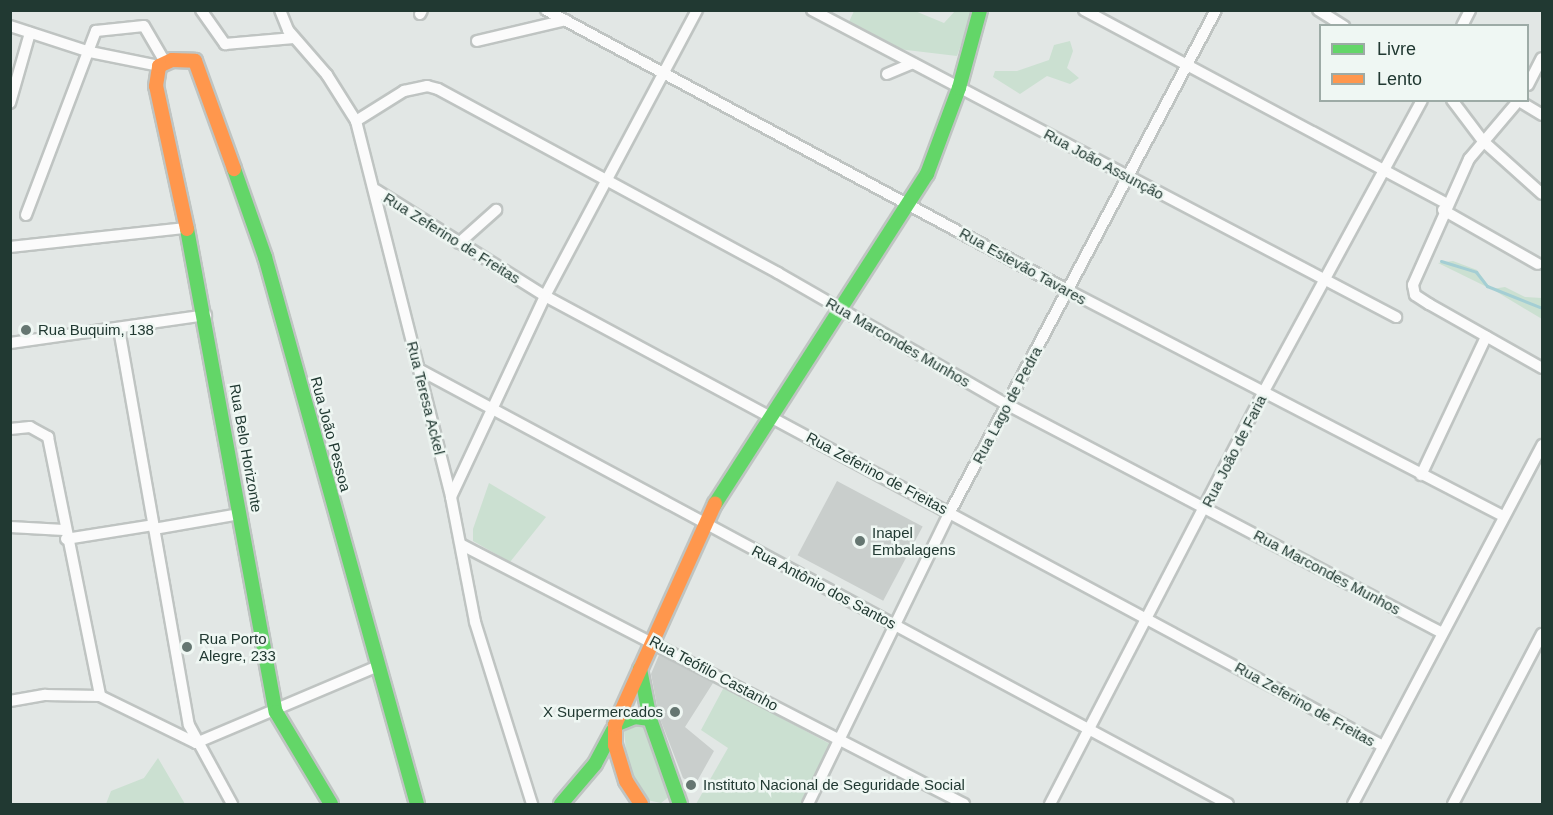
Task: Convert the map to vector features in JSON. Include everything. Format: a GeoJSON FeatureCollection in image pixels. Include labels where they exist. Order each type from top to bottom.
{"type":"FeatureCollection","features":[{"type":"Feature","properties":{"kind":"street"},"geometry":{"type":"LineString","coordinates":[[201,10],[225,44],[294,38]]}},
{"type":"Feature","properties":{"kind":"street","name":"Rua Teresa Ackel"},"geometry":{"type":"LineString","coordinates":[[280,10],[294,38],[327,75],[356,121],[376,190],[451,497],[475,622],[532,804]]}},
{"type":"Feature","properties":{"kind":"street","name":"Rua Estevão Tavares"},"geometry":{"type":"LineString","coordinates":[[546,10],[664,71],[1068,291],[1503,516]]}},
{"type":"Feature","properties":{"kind":"street"},"geometry":{"type":"LineString","coordinates":[[451,497],[492,405],[545,296],[603,182],[697,10]]}},
{"type":"Feature","properties":{"kind":"street","name":"Rua João Assunção"},"geometry":{"type":"LineString","coordinates":[[812,10],[1396,317]]}},
{"type":"Feature","properties":{"kind":"street"},"geometry":{"type":"LineString","coordinates":[[561,804],[595,764],[615,725],[703,523],[770,416],[910,204],[942,140],[980,10]]}},
{"type":"Feature","properties":{"kind":"street"},"geometry":{"type":"LineString","coordinates":[[1084,10],[1444,207],[1538,264]]}},
{"type":"Feature","properties":{"kind":"street","name":"Rua Lago de Pedra"},"geometry":{"type":"LineString","coordinates":[[808,804],[893,622],[1216,10]]}},
{"type":"Feature","properties":{"kind":"street"},"geometry":{"type":"LineString","coordinates":[[1318,10],[1341,24]]}},
{"type":"Feature","properties":{"kind":"street"},"geometry":{"type":"LineString","coordinates":[[1463,24],[1470,10]]}},
{"type":"Feature","properties":{"kind":"street"},"geometry":{"type":"LineString","coordinates":[[477,41],[566,20]]}},
{"type":"Feature","properties":{"kind":"street"},"geometry":{"type":"LineString","coordinates":[[10,26],[90,52],[162,64]]}},
{"type":"Feature","properties":{"kind":"street"},"geometry":{"type":"LineString","coordinates":[[26,215],[48,146],[98,30],[129,31],[144,26],[162,64]]}},
{"type":"Feature","properties":{"kind":"street"},"geometry":{"type":"LineString","coordinates":[[10,104],[30,33]]}},
{"type":"Feature","properties":{"kind":"street"},"geometry":{"type":"LineString","coordinates":[[1529,81],[1542,58]]}},
{"type":"Feature","properties":{"kind":"street","name":"Rua João Pessoa"},"geometry":{"type":"LineString","coordinates":[[162,64],[193,60],[265,257],[417,804]]}},
{"type":"Feature","properties":{"kind":"street","name":"Rua Belo Horizonte"},"geometry":{"type":"LineString","coordinates":[[162,64],[156,86],[206,315],[276,712],[331,804]]}},
{"type":"Feature","properties":{"kind":"street"},"geometry":{"type":"LineString","coordinates":[[887,74],[911,64]]}},
{"type":"Feature","properties":{"kind":"street","name":"Rua Marcondes Munhos"},"geometry":{"type":"LineString","coordinates":[[356,121],[392,96],[427,86],[841,309],[1008,405],[1442,633]]}},
{"type":"Feature","properties":{"kind":"street","name":"Rua João de Faria"},"geometry":{"type":"LineString","coordinates":[[1050,804],[1092,731],[1263,393],[1384,174],[1421,102]]}},
{"type":"Feature","properties":{"kind":"street"},"geometry":{"type":"LineString","coordinates":[[1454,102],[1483,141],[1542,194]]}},
{"type":"Feature","properties":{"kind":"street"},"geometry":{"type":"LineString","coordinates":[[1518,102],[1483,141],[1444,207],[1413,285],[1415,295],[1542,368]]}},
{"type":"Feature","properties":{"kind":"street"},"geometry":{"type":"LineString","coordinates":[[1521,102],[1542,115]]}},
{"type":"Feature","properties":{"kind":"street","name":"Rua Zeferino de Freitas"},"geometry":{"type":"LineString","coordinates":[[376,190],[545,296],[1383,746]]}},
{"type":"Feature","properties":{"kind":"street"},"geometry":{"type":"LineString","coordinates":[[459,243],[496,210]]}},
{"type":"Feature","properties":{"kind":"street"},"geometry":{"type":"LineString","coordinates":[[10,248],[186,228]]}},
{"type":"Feature","properties":{"kind":"street"},"geometry":{"type":"LineString","coordinates":[[10,343],[206,315]]}},
{"type":"Feature","properties":{"kind":"street"},"geometry":{"type":"LineString","coordinates":[[119,329],[189,725],[196,743],[232,804]]}},
{"type":"Feature","properties":{"kind":"street"},"geometry":{"type":"LineString","coordinates":[[1421,475],[1486,337]]}},
{"type":"Feature","properties":{"kind":"street","name":"Rua Antônio dos Santos"},"geometry":{"type":"LineString","coordinates":[[420,370],[492,405],[703,523],[893,622],[1228,804]]}},
{"type":"Feature","properties":{"kind":"street"},"geometry":{"type":"LineString","coordinates":[[10,429],[30,427],[48,437],[65,535],[100,696]]}},
{"type":"Feature","properties":{"kind":"street"},"geometry":{"type":"LineString","coordinates":[[1353,804],[1542,445]]}},
{"type":"Feature","properties":{"kind":"street"},"geometry":{"type":"LineString","coordinates":[[10,527],[65,535],[154,527],[240,514]]}},
{"type":"Feature","properties":{"kind":"street","name":"Rua Teófilo Castanho"},"geometry":{"type":"LineString","coordinates":[[462,545],[651,639],[838,740],[964,804]]}},
{"type":"Feature","properties":{"kind":"street"},"geometry":{"type":"LineString","coordinates":[[1453,804],[1542,634]]}},
{"type":"Feature","properties":{"kind":"street"},"geometry":{"type":"LineString","coordinates":[[10,701],[45,695],[100,696],[196,743],[276,712],[378,666]]}},
{"type":"Feature","properties":{"kind":"street"},"geometry":{"type":"LineString","coordinates":[[640,669],[650,719],[678,803]]}},
{"type":"Feature","properties":{"kind":"street"},"geometry":{"type":"LineString","coordinates":[[615,725],[635,717],[650,719]]}},
{"type":"Feature","properties":{"kind":"street"},"geometry":{"type":"LineString","coordinates":[[615,725],[615,745],[626,780],[641,804]]}},
{"type":"Feature","properties":{"kind":"green space"},"geometry":{"type":"Polygon","coordinates":[[[854,11],[915,11],[944,23],[955,11],[973,11],[957,56],[898,49],[848,24],[854,11]]]}},
{"type":"Feature","properties":{"kind":"green space"},"geometry":{"type":"Polygon","coordinates":[[[1070,41],[1073,51],[1067,68],[1079,78],[1070,84],[1047,76],[1020,94],[993,77],[995,71],[1017,71],[1049,60],[1054,45],[1070,41]]]}},
{"type":"Feature","properties":{"kind":"green space"},"geometry":{"type":"Polygon","coordinates":[[[1453,261],[1477,270],[1491,289],[1438,263],[1453,261]]]}},
{"type":"Feature","properties":{"kind":"green space"},"geometry":{"type":"Polygon","coordinates":[[[1505,287],[1525,297],[1542,298],[1542,319],[1492,289],[1505,287]]]}},
{"type":"Feature","properties":{"kind":"green space"},"geometry":{"type":"Polygon","coordinates":[[[489,483],[546,517],[510,562],[473,541],[473,529],[489,483]]]}},
{"type":"Feature","properties":{"kind":"green space"},"geometry":{"type":"Polygon","coordinates":[[[724,687],[830,744],[801,804],[696,804],[728,748],[701,730],[724,687]]]}},
{"type":"Feature","properties":{"kind":"green space"},"geometry":{"type":"Polygon","coordinates":[[[633,724],[644,724],[670,796],[661,803],[647,800],[628,769],[624,731],[633,724]]]}},
{"type":"Feature","properties":{"kind":"green space"},"geometry":{"type":"Polygon","coordinates":[[[158,758],[185,804],[106,804],[111,791],[144,778],[158,758]]]}},
{"type":"Feature","properties":{"kind":"building","name":"Inapel Embalagens"},"geometry":{"type":"Polygon","coordinates":[[[837,481],[923,527],[883,601],[798,555],[837,481]]]}},
{"type":"Feature","properties":{"kind":"building","name":"X Supermercados"},"geometry":{"type":"Polygon","coordinates":[[[659,655],[713,683],[685,727],[714,751],[695,785],[683,778],[659,716],[651,674],[659,655]]]}},
{"type":"Feature","properties":{"kind":"waterway"},"geometry":{"type":"LineString","coordinates":[[1441,261],[1476,272],[1487,286],[1542,308]]}},
{"type":"Feature","properties":{"kind":"traffic: fast"},"geometry":{"type":"LineString","coordinates":[[715,504],[927,174],[959,88],[980,10]]}},
{"type":"Feature","properties":{"kind":"traffic: fast"},"geometry":{"type":"LineString","coordinates":[[234,169],[265,257],[417,804]]}},
{"type":"Feature","properties":{"kind":"traffic: fast"},"geometry":{"type":"LineString","coordinates":[[187,229],[276,712],[331,804]]}},
{"type":"Feature","properties":{"kind":"traffic: fast"},"geometry":{"type":"LineString","coordinates":[[640,669],[650,719],[680,804]]}},
{"type":"Feature","properties":{"kind":"traffic: fast"},"geometry":{"type":"LineString","coordinates":[[615,725],[635,717],[650,719]]}},
{"type":"Feature","properties":{"kind":"traffic: fast"},"geometry":{"type":"LineString","coordinates":[[561,804],[595,764],[613,730]]}},
{"type":"Feature","properties":{"kind":"traffic: slow"},"geometry":{"type":"LineString","coordinates":[[187,229],[156,86],[159,66],[172,60],[195,61],[234,169]]}},
{"type":"Feature","properties":{"kind":"traffic: slow"},"geometry":{"type":"LineString","coordinates":[[641,804],[626,781],[615,745],[615,725],[715,504]]}},
{"type":"Feature","properties":{"kind":"place","name":"Rua Buquim, 138"},"geometry":{"type":"Point","coordinates":[26,330]}},
{"type":"Feature","properties":{"kind":"place","name":"Inapel Embalagens"},"geometry":{"type":"Point","coordinates":[860,541]}},
{"type":"Feature","properties":{"kind":"place","name":"Rua Porto Alegre, 233"},"geometry":{"type":"Point","coordinates":[187,647]}},
{"type":"Feature","properties":{"kind":"place","name":"X Supermercados"},"geometry":{"type":"Point","coordinates":[675,712]}},
{"type":"Feature","properties":{"kind":"place","name":"Instituto Nacional de Seguridade Social"},"geometry":{"type":"Point","coordinates":[691,785]}}]}
